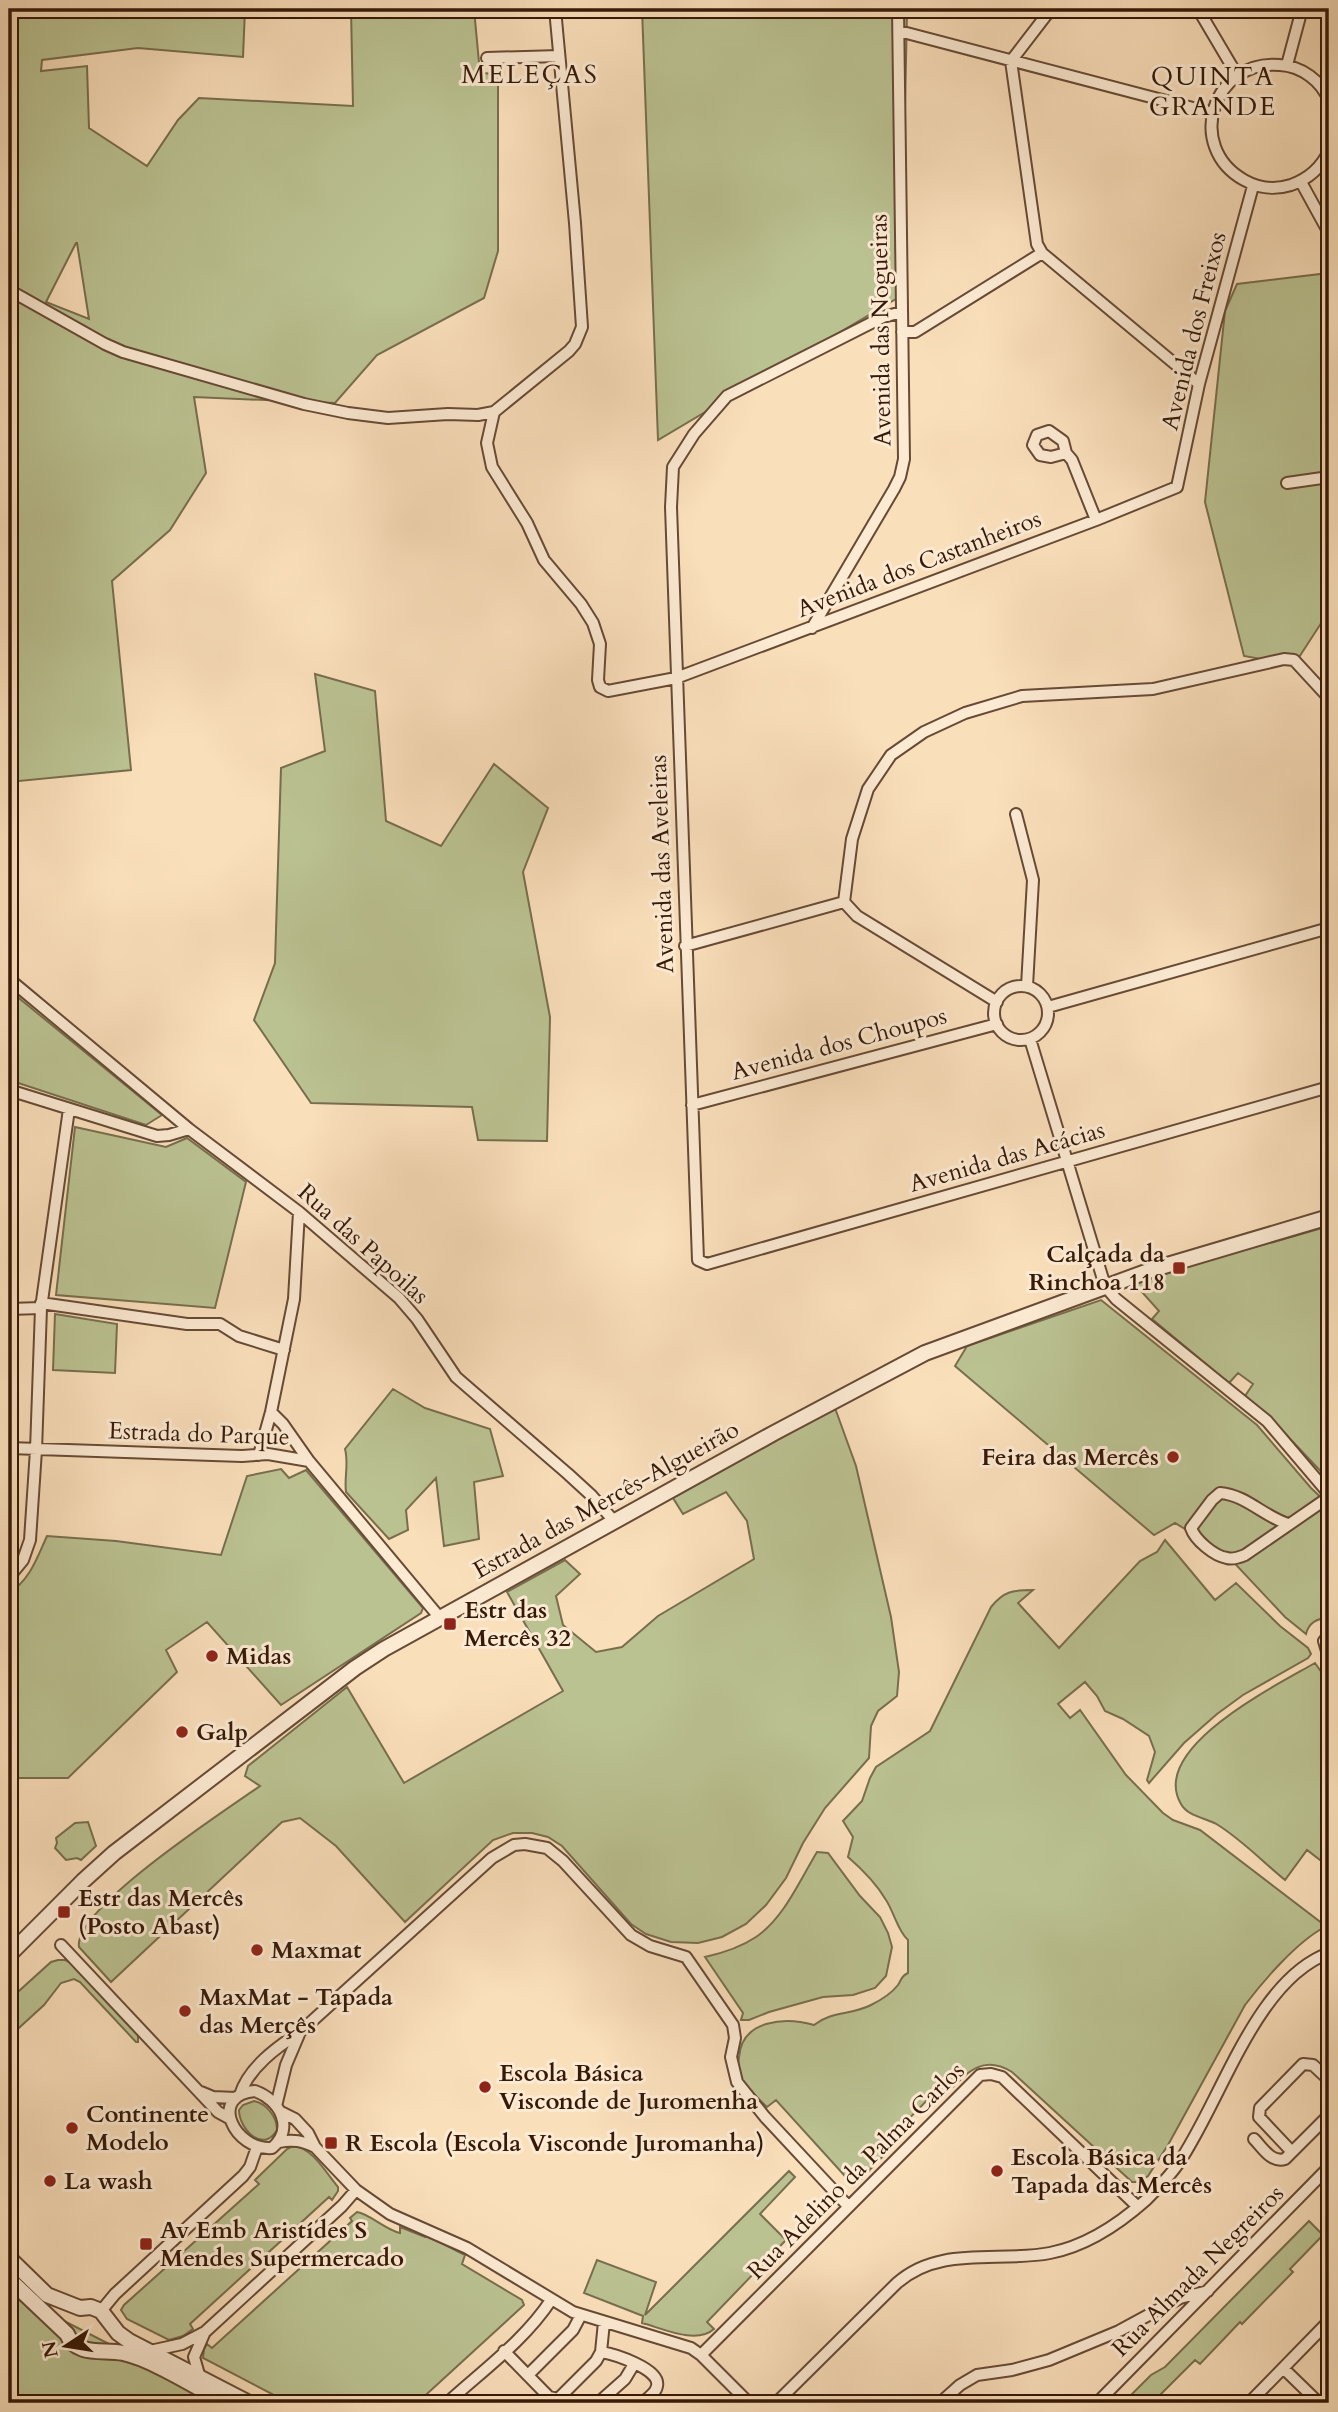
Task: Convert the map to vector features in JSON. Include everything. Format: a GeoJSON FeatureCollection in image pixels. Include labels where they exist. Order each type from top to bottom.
{"type":"FeatureCollection","features":[{"type":"Feature","properties":{"kind":"street"},"geometry":{"type":"LineString","coordinates":[[9,290],[123,352],[304,404],[388,418],[494,412],[569,351],[582,327],[555,9]]}},
{"type":"Feature","properties":{"kind":"street","name":"Avenida das Nogueiras"},"geometry":{"type":"LineString","coordinates":[[813,628],[900,477],[904,459],[898,9]]}},
{"type":"Feature","properties":{"kind":"street"},"geometry":{"type":"LineString","coordinates":[[1051,9],[1011,61],[1037,244],[1042,254],[1181,366],[1199,384]]}},
{"type":"Feature","properties":{"kind":"street"},"geometry":{"type":"LineString","coordinates":[[1198,9],[1237,75]]}},
{"type":"Feature","properties":{"kind":"street"},"geometry":{"type":"LineString","coordinates":[[1287,65],[1302,9]]}},
{"type":"Feature","properties":{"kind":"street"},"geometry":{"type":"LineString","coordinates":[[899,31],[1212,113]]}},
{"type":"Feature","properties":{"kind":"street"},"geometry":{"type":"LineString","coordinates":[[487,58],[559,57]]}},
{"type":"Feature","properties":{"kind":"street"},"geometry":{"type":"LineString","coordinates":[[1329,97],[1317,82],[1303,71],[1287,65],[1269,64],[1251,68],[1237,75],[1225,86],[1212,113],[1211,131],[1215,148],[1223,163],[1236,176],[1254,186],[1285,187],[1301,182],[1314,172],[1329,151]]}},
{"type":"Feature","properties":{"kind":"street"},"geometry":{"type":"LineString","coordinates":[[1301,182],[1329,233]]}},
{"type":"Feature","properties":{"kind":"street","name":"Avenida dos Freixos"},"geometry":{"type":"LineString","coordinates":[[1177,487],[1199,384],[1254,186]]}},
{"type":"Feature","properties":{"kind":"street"},"geometry":{"type":"LineString","coordinates":[[902,332],[915,331],[1042,254]]}},
{"type":"Feature","properties":{"kind":"street","name":"Avenida das Aveleiras"},"geometry":{"type":"LineString","coordinates":[[698,1260],[676,678],[671,507],[673,467],[694,434],[727,396],[883,317],[902,312]]}},
{"type":"Feature","properties":{"kind":"street","name":"Avenida dos Castanheiros"},"geometry":{"type":"LineString","coordinates":[[494,412],[487,443],[492,467],[527,523],[544,560],[581,604],[593,623],[600,644],[598,680],[600,687],[608,691],[676,678],[1177,487]]}},
{"type":"Feature","properties":{"kind":"street"},"geometry":{"type":"LineString","coordinates":[[1066,453],[1072,460],[1096,520]]}},
{"type":"Feature","properties":{"kind":"street"},"geometry":{"type":"LineString","coordinates":[[1287,483],[1329,477]]}},
{"type":"Feature","properties":{"kind":"street"},"geometry":{"type":"LineString","coordinates":[[997,1002],[857,916],[844,902],[852,839],[868,789],[891,755],[924,732],[965,713],[1022,696],[1153,689],[1284,659],[1294,660],[1329,698]]}},
{"type":"Feature","properties":{"kind":"street"},"geometry":{"type":"LineString","coordinates":[[1016,814],[1033,880],[1027,986]]}},
{"type":"Feature","properties":{"kind":"street"},"geometry":{"type":"LineString","coordinates":[[685,946],[844,902]]}},
{"type":"Feature","properties":{"kind":"street"},"geometry":{"type":"LineString","coordinates":[[1048,1007],[1329,928]]}},
{"type":"Feature","properties":{"kind":"street","name":"Rua das Papoilas"},"geometry":{"type":"LineString","coordinates":[[9,979],[189,1129],[299,1212],[399,1298],[456,1377],[568,1474],[614,1521]]}},
{"type":"Feature","properties":{"kind":"street"},"geometry":{"type":"LineString","coordinates":[[1027,986],[1041,994],[1048,1007],[1047,1023],[1043,1030],[1030,1039],[1014,1039],[997,1024],[995,1009],[997,1002],[1009,989],[1027,986]]}},
{"type":"Feature","properties":{"kind":"street","name":"Avenida dos Choupos"},"geometry":{"type":"LineString","coordinates":[[692,1105],[997,1024]]}},
{"type":"Feature","properties":{"kind":"street"},"geometry":{"type":"LineString","coordinates":[[1030,1039],[1105,1286],[1116,1298],[1267,1421],[1329,1495],[1245,1555],[1227,1559],[1194,1537],[1191,1528],[1220,1493],[1242,1498],[1273,1519],[1288,1524]]}},
{"type":"Feature","properties":{"kind":"street","name":"Avenida das Acácias"},"geometry":{"type":"LineString","coordinates":[[698,1260],[707,1264],[1329,1087]]}},
{"type":"Feature","properties":{"kind":"street"},"geometry":{"type":"LineString","coordinates":[[9,1090],[157,1136],[189,1129]]}},
{"type":"Feature","properties":{"kind":"street"},"geometry":{"type":"LineString","coordinates":[[9,1577],[23,1560],[30,1540],[41,1306],[69,1108]]}},
{"type":"Feature","properties":{"kind":"street"},"geometry":{"type":"LineString","coordinates":[[259,1455],[271,1412],[294,1299],[299,1212]]}},
{"type":"Feature","properties":{"kind":"street","name":"Estrada das Mercês-Algueirão"},"geometry":{"type":"LineString","coordinates":[[9,1955],[114,1853],[365,1661],[440,1618],[774,1433],[925,1353],[1183,1259],[1329,1217]]}},
{"type":"Feature","properties":{"kind":"street"},"geometry":{"type":"LineString","coordinates":[[9,1309],[41,1306],[187,1324],[220,1324],[239,1336],[284,1350]]}},
{"type":"Feature","properties":{"kind":"street"},"geometry":{"type":"LineString","coordinates":[[271,1412],[283,1424],[309,1461]]}},
{"type":"Feature","properties":{"kind":"street","name":"Estrada do Parque"},"geometry":{"type":"LineString","coordinates":[[9,1448],[259,1455],[309,1461],[440,1618]]}},
{"type":"Feature","properties":{"kind":"street"},"geometry":{"type":"LineString","coordinates":[[1329,1634],[1324,1641],[1329,1658]]}},
{"type":"Feature","properties":{"kind":"street"},"geometry":{"type":"LineString","coordinates":[[229,2118],[230,2108],[248,2076],[283,2043],[300,2032],[492,1858],[514,1846],[537,1845],[558,1855],[631,1935],[650,1946],[686,1956],[733,2025],[736,2038],[731,2057],[737,2081],[765,2117],[848,2206]]}},
{"type":"Feature","properties":{"kind":"street"},"geometry":{"type":"LineString","coordinates":[[61,1945],[218,2112],[229,2118],[242,2137],[257,2147],[272,2148],[284,2133],[279,2109],[286,2065],[300,2032]]}},
{"type":"Feature","properties":{"kind":"street"},"geometry":{"type":"LineString","coordinates":[[776,2403],[897,2283],[918,2269],[957,2258],[1034,2255],[1058,2251],[1086,2241],[1138,2207],[1178,2164],[1262,2011],[1281,1987],[1298,1972],[1316,1958],[1329,1953]]}},
{"type":"Feature","properties":{"kind":"street"},"geometry":{"type":"LineString","coordinates":[[1292,2152],[1259,2117],[1261,2108],[1303,2064],[1313,2064],[1329,2080]]}},
{"type":"Feature","properties":{"kind":"street","name":"Rua Adelino da Palma Carlos"},"geometry":{"type":"LineString","coordinates":[[701,2355],[971,2081],[980,2075],[1002,2077],[1138,2207]]}},
{"type":"Feature","properties":{"kind":"street"},"geometry":{"type":"LineString","coordinates":[[201,2092],[213,2097],[238,2096],[255,2091],[265,2094],[279,2109],[295,2119],[308,2133],[315,2147],[356,2190],[390,2214],[467,2248],[551,2300],[581,2315],[681,2343],[701,2355],[750,2403]]}},
{"type":"Feature","properties":{"kind":"street"},"geometry":{"type":"LineString","coordinates":[[1254,2139],[1272,2159],[1285,2159],[1329,2115]]}},
{"type":"Feature","properties":{"kind":"street"},"geometry":{"type":"LineString","coordinates":[[279,2142],[304,2142],[315,2147]]}},
{"type":"Feature","properties":{"kind":"street"},"geometry":{"type":"LineString","coordinates":[[101,2311],[115,2294],[243,2176],[250,2167],[257,2147]]}},
{"type":"Feature","properties":{"kind":"street","name":"Rua Almada Negreiros"},"geometry":{"type":"LineString","coordinates":[[1097,2403],[1329,2167]]}},
{"type":"Feature","properties":{"kind":"street"},"geometry":{"type":"LineString","coordinates":[[148,2351],[174,2347],[205,2332],[356,2190]]}},
{"type":"Feature","properties":{"kind":"street"},"geometry":{"type":"LineString","coordinates":[[9,2258],[47,2295],[80,2308],[91,2307],[101,2311],[124,2337],[249,2403]]}},
{"type":"Feature","properties":{"kind":"street"},"geometry":{"type":"LineString","coordinates":[[9,2279],[67,2333],[72,2344],[79,2349],[132,2356],[226,2403]]}},
{"type":"Feature","properties":{"kind":"street"},"geometry":{"type":"LineString","coordinates":[[940,2403],[960,2385],[977,2375],[1012,2370],[1049,2360],[1118,2331],[1190,2294],[1208,2291]]}},
{"type":"Feature","properties":{"kind":"street"},"geometry":{"type":"LineString","coordinates":[[447,2403],[540,2316],[551,2300]]}},
{"type":"Feature","properties":{"kind":"street"},"geometry":{"type":"LineString","coordinates":[[1166,2306],[1174,2326]]}},
{"type":"Feature","properties":{"kind":"street"},"geometry":{"type":"LineString","coordinates":[[67,2333],[67,2323],[72,2314],[80,2308]]}},
{"type":"Feature","properties":{"kind":"street"},"geometry":{"type":"LineString","coordinates":[[528,2375],[573,2330],[581,2315]]}},
{"type":"Feature","properties":{"kind":"street"},"geometry":{"type":"LineString","coordinates":[[1249,2403],[1329,2320]]}},
{"type":"Feature","properties":{"kind":"street"},"geometry":{"type":"LineString","coordinates":[[504,2351],[549,2398],[558,2399],[596,2361],[601,2352],[604,2322]]}},
{"type":"Feature","properties":{"kind":"street"},"geometry":{"type":"LineString","coordinates":[[97,2350],[110,2334],[110,2324]]}},
{"type":"Feature","properties":{"kind":"street"},"geometry":{"type":"LineString","coordinates":[[200,2378],[194,2357],[205,2332]]}},
{"type":"Feature","properties":{"kind":"street"},"geometry":{"type":"LineString","coordinates":[[601,2352],[612,2354],[652,2372],[658,2381],[655,2391],[642,2403]]}},
{"type":"Feature","properties":{"kind":"street"},"geometry":{"type":"LineString","coordinates":[[598,2403],[625,2379],[634,2364]]}},
{"type":"Feature","properties":{"kind":"street"},"geometry":{"type":"LineString","coordinates":[[1283,2368],[1319,2403]]}},
{"type":"Feature","properties":{"kind":"green space"},"geometry":{"type":"Polygon","coordinates":[[[9,9],[245,9],[243,57],[138,48],[42,60],[41,71],[87,66],[89,128],[147,166],[178,120],[199,98],[353,106],[351,9],[474,9],[480,73],[498,74],[498,251],[484,298],[377,355],[335,403],[194,397],[206,473],[170,530],[112,581],[131,770],[9,782],[9,9]],[[77,243],[46,302],[89,319],[77,243]]]}},
{"type":"Feature","properties":{"kind":"green space"},"geometry":{"type":"Polygon","coordinates":[[[642,9],[880,9],[907,13],[901,296],[658,440],[642,9]]]}},
{"type":"Feature","properties":{"kind":"green space"},"geometry":{"type":"Polygon","coordinates":[[[1329,273],[1329,611],[1294,665],[1244,656],[1205,502],[1225,311],[1237,284],[1329,273]]]}},
{"type":"Feature","properties":{"kind":"green space"},"geometry":{"type":"Polygon","coordinates":[[[315,674],[375,691],[386,821],[441,846],[494,764],[548,808],[523,872],[550,1017],[547,1141],[478,1140],[472,1107],[311,1103],[254,1020],[275,963],[281,768],[325,751],[315,674]]]}},
{"type":"Feature","properties":{"kind":"green space"},"geometry":{"type":"Polygon","coordinates":[[[9,990],[162,1115],[146,1125],[9,1080],[9,990]]]}},
{"type":"Feature","properties":{"kind":"green space"},"geometry":{"type":"Polygon","coordinates":[[[75,1127],[166,1147],[187,1138],[246,1182],[215,1308],[56,1295],[75,1127]]]}},
{"type":"Feature","properties":{"kind":"green space"},"geometry":{"type":"Polygon","coordinates":[[[1329,1226],[1328,1479],[1277,1425],[1245,1396],[1253,1384],[1238,1373],[1229,1383],[1152,1319],[1159,1311],[1133,1282],[1329,1226]]]}},
{"type":"Feature","properties":{"kind":"green space","name":"Feira das Mercês"},"geometry":{"type":"Polygon","coordinates":[[[1101,1300],[1257,1425],[1329,1505],[1329,1618],[1309,1626],[1306,1634],[1285,1617],[1225,1553],[1175,1523],[1154,1535],[955,1366],[967,1346],[1101,1300]]]}},
{"type":"Feature","properties":{"kind":"green space"},"geometry":{"type":"Polygon","coordinates":[[[55,1314],[117,1324],[115,1373],[53,1370],[55,1314]]]}},
{"type":"Feature","properties":{"kind":"green space"},"geometry":{"type":"Polygon","coordinates":[[[393,1389],[425,1408],[490,1429],[503,1476],[474,1482],[479,1539],[444,1546],[436,1478],[406,1510],[408,1530],[389,1539],[346,1492],[345,1449],[393,1389]]]}},
{"type":"Feature","properties":{"kind":"green space"},"geometry":{"type":"Polygon","coordinates":[[[835,1408],[856,1466],[891,1617],[899,1672],[897,1696],[878,1711],[871,1726],[869,1758],[825,1808],[803,1843],[786,1878],[766,1905],[746,1924],[722,1937],[698,1943],[671,1942],[646,1934],[631,1924],[562,1846],[548,1837],[532,1833],[513,1833],[493,1840],[405,1922],[336,1846],[300,1818],[282,1822],[111,1982],[79,1947],[84,1930],[100,1909],[154,1861],[260,1786],[245,1776],[248,1766],[347,1687],[404,1783],[563,1691],[507,1592],[565,1560],[580,1574],[556,1596],[563,1625],[596,1652],[622,1647],[658,1616],[754,1559],[747,1521],[726,1492],[683,1514],[673,1498],[835,1408]]]}},
{"type":"Feature","properties":{"kind":"green space"},"geometry":{"type":"Polygon","coordinates":[[[281,1469],[289,1478],[306,1470],[423,1608],[421,1613],[281,1705],[207,1622],[166,1650],[177,1672],[68,1778],[9,1778],[9,1593],[28,1575],[47,1536],[116,1541],[221,1555],[247,1476],[281,1469]]]}},
{"type":"Feature","properties":{"kind":"green space"},"geometry":{"type":"Polygon","coordinates":[[[1165,1540],[1215,1600],[1236,1583],[1280,1626],[1308,1648],[1311,1654],[1217,1714],[1184,1743],[1149,1783],[1147,1780],[1155,1752],[1149,1736],[1105,1711],[1085,1682],[1058,1704],[1070,1718],[1080,1710],[1126,1775],[1163,1813],[1173,1820],[1200,1830],[1323,1924],[1323,1928],[1291,1952],[1245,2005],[1168,2145],[1148,2176],[1139,2182],[1132,2182],[1012,2072],[991,2065],[974,2069],[945,2095],[938,2089],[887,2141],[892,2147],[854,2186],[776,2100],[767,2107],[753,2094],[741,2078],[738,2065],[742,2044],[757,2028],[791,2021],[814,2025],[827,2017],[864,2008],[889,1994],[908,1973],[908,1940],[878,1888],[848,1857],[853,1837],[843,1821],[862,1801],[876,1767],[930,1731],[991,1607],[1000,1598],[1014,1591],[1033,1590],[1018,1603],[1059,1648],[1140,1561],[1157,1552],[1165,1540]]]}},
{"type":"Feature","properties":{"kind":"green space"},"geometry":{"type":"Polygon","coordinates":[[[1315,1663],[1329,1683],[1329,1844],[1321,1856],[1329,1862],[1329,1867],[1307,1850],[1285,1880],[1227,1831],[1184,1808],[1176,1783],[1183,1761],[1199,1740],[1222,1720],[1315,1663]]]}},
{"type":"Feature","properties":{"kind":"green space"},"geometry":{"type":"Polygon","coordinates":[[[88,1822],[96,1846],[81,1860],[66,1860],[55,1848],[56,1838],[75,1823],[88,1822]]]}},
{"type":"Feature","properties":{"kind":"green space"},"geometry":{"type":"Polygon","coordinates":[[[817,1852],[828,1853],[860,1896],[880,1917],[892,1947],[886,1976],[875,1988],[853,1995],[823,1997],[749,2020],[741,2020],[743,2013],[705,1957],[738,1947],[766,1929],[791,1898],[817,1852]]]}},
{"type":"Feature","properties":{"kind":"green space"},"geometry":{"type":"Polygon","coordinates":[[[58,1960],[72,1963],[138,2035],[138,2042],[74,1979],[61,1983],[44,2005],[9,2037],[9,2000],[51,1962],[58,1960]]]}},
{"type":"Feature","properties":{"kind":"green space"},"geometry":{"type":"Polygon","coordinates":[[[254,2101],[267,2108],[275,2120],[277,2130],[265,2140],[247,2131],[240,2117],[239,2110],[243,2105],[254,2101]]]}},
{"type":"Feature","properties":{"kind":"green space"},"geometry":{"type":"Polygon","coordinates":[[[293,2146],[300,2147],[312,2156],[338,2187],[332,2200],[329,2197],[190,2324],[193,2329],[183,2336],[169,2340],[127,2319],[121,2310],[124,2305],[259,2184],[255,2180],[293,2146]]]}},
{"type":"Feature","properties":{"kind":"green space"},"geometry":{"type":"Polygon","coordinates":[[[789,2171],[795,2177],[760,2214],[786,2240],[707,2322],[714,2329],[707,2334],[679,2334],[642,2323],[643,2316],[584,2293],[597,2260],[656,2282],[645,2315],[789,2171]]]}},
{"type":"Feature","properties":{"kind":"green space"},"geometry":{"type":"Polygon","coordinates":[[[357,2212],[394,2231],[400,2233],[400,2227],[428,2236],[465,2255],[462,2264],[522,2300],[524,2305],[417,2403],[289,2403],[203,2358],[207,2344],[212,2348],[352,2221],[350,2218],[357,2212]]]}},
{"type":"Feature","properties":{"kind":"green space"},"geometry":{"type":"Polygon","coordinates":[[[1309,2221],[1323,2235],[1290,2269],[1293,2272],[1242,2324],[1240,2322],[1200,2364],[1195,2360],[1152,2403],[1123,2403],[1151,2375],[1165,2367],[1309,2221]]]}},
{"type":"Feature","properties":{"kind":"green space"},"geometry":{"type":"Polygon","coordinates":[[[9,2286],[29,2303],[224,2403],[9,2403],[9,2286]]]}},
{"type":"Feature","properties":{"kind":"place","name":"Calçada da Rinchoa 118"},"geometry":{"type":"Point","coordinates":[1179,1268]}},
{"type":"Feature","properties":{"kind":"place","name":"Feira das Mercês"},"geometry":{"type":"Point","coordinates":[1173,1457]}},
{"type":"Feature","properties":{"kind":"place","name":"Estr das Mercês 32"},"geometry":{"type":"Point","coordinates":[450,1624]}},
{"type":"Feature","properties":{"kind":"place","name":"Midas"},"geometry":{"type":"Point","coordinates":[212,1656]}},
{"type":"Feature","properties":{"kind":"place","name":"Galp"},"geometry":{"type":"Point","coordinates":[182,1732]}},
{"type":"Feature","properties":{"kind":"place","name":"Estr das Mercês (Posto Abast)"},"geometry":{"type":"Point","coordinates":[64,1912]}},
{"type":"Feature","properties":{"kind":"place","name":"Maxmat"},"geometry":{"type":"Point","coordinates":[257,1950]}},
{"type":"Feature","properties":{"kind":"place","name":"MaxMat - Tapada das Merçês"},"geometry":{"type":"Point","coordinates":[185,2011]}},
{"type":"Feature","properties":{"kind":"place","name":"Escola Básica Visconde de Juromenha"},"geometry":{"type":"Point","coordinates":[485,2087]}},
{"type":"Feature","properties":{"kind":"place","name":"Continente Modelo"},"geometry":{"type":"Point","coordinates":[72,2128]}},
{"type":"Feature","properties":{"kind":"place","name":"R Escola (Escola Visconde Juromanha)"},"geometry":{"type":"Point","coordinates":[331,2143]}},
{"type":"Feature","properties":{"kind":"place","name":"Escola Básica da Tapada das Mercês"},"geometry":{"type":"Point","coordinates":[997,2171]}},
{"type":"Feature","properties":{"kind":"place","name":"La wash"},"geometry":{"type":"Point","coordinates":[50,2181]}},
{"type":"Feature","properties":{"kind":"place","name":"Av Emb Aristídes S Mendes Supermercado"},"geometry":{"type":"Point","coordinates":[146,2244]}},
{"type":"Feature","properties":{"kind":"district","name":"MELEÇAS"},"geometry":{"type":"Point","coordinates":[530,74]}},
{"type":"Feature","properties":{"kind":"district","name":"QUINTA GRANDE"},"geometry":{"type":"Point","coordinates":[1213,91]}}]}
